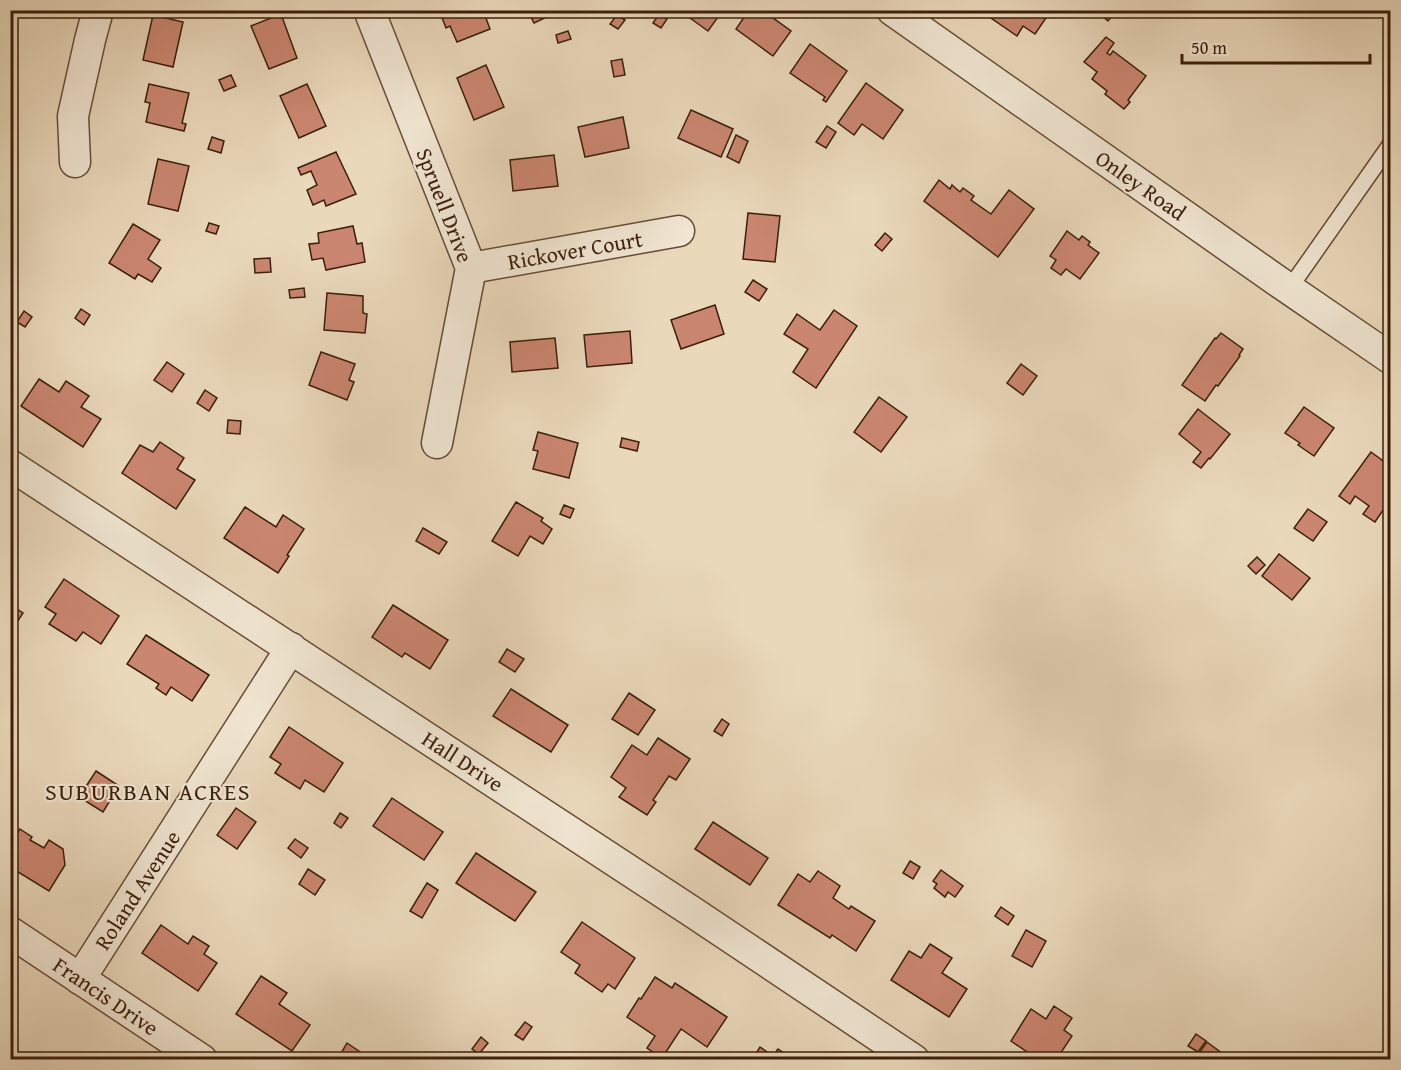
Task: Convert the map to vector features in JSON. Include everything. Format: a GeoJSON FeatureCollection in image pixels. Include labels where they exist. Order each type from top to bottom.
{"type":"FeatureCollection","features":[{"type":"Feature","properties":{"kind":"street"},"geometry":{"type":"LineString","coordinates":[[75,162],[73,116],[98,10]]}},
{"type":"Feature","properties":{"kind":"street","name":"Spruell Drive"},"geometry":{"type":"LineString","coordinates":[[369,10],[471,268],[437,442]]}},
{"type":"Feature","properties":{"kind":"street","name":"Onley Road"},"geometry":{"type":"LineString","coordinates":[[892,10],[1390,358]]}},
{"type":"Feature","properties":{"kind":"street","name":"Rickover Court"},"geometry":{"type":"LineString","coordinates":[[471,268],[679,231]]}},
{"type":"Feature","properties":{"kind":"street","name":"Hall Drive"},"geometry":{"type":"LineString","coordinates":[[10,465],[914,1059]]}},
{"type":"Feature","properties":{"kind":"street","name":"Roland Avenue"},"geometry":{"type":"LineString","coordinates":[[80,979],[291,648]]}},
{"type":"Feature","properties":{"kind":"street","name":"Francis Drive"},"geometry":{"type":"LineString","coordinates":[[10,932],[202,1059]]}},
{"type":"Feature","properties":{"kind":"lane"},"geometry":{"type":"LineString","coordinates":[[1289,289],[1390,145]]}},
{"type":"Feature","properties":{"kind":"building"},"geometry":{"type":"Polygon","coordinates":[[[439,10],[483,10],[490,29],[457,42],[450,26],[446,28],[439,10]]]}},
{"type":"Feature","properties":{"kind":"building"},"geometry":{"type":"Polygon","coordinates":[[[534,10],[543,10],[547,17],[534,23],[529,13],[534,10]]]}},
{"type":"Feature","properties":{"kind":"building"},"geometry":{"type":"Polygon","coordinates":[[[679,10],[723,10],[708,31],[679,10]]]}},
{"type":"Feature","properties":{"kind":"building"},"geometry":{"type":"Polygon","coordinates":[[[749,10],[762,10],[791,31],[773,56],[736,29],[749,10]]]}},
{"type":"Feature","properties":{"kind":"building"},"geometry":{"type":"Polygon","coordinates":[[[983,10],[1042,10],[1048,15],[1035,34],[1023,26],[1017,36],[983,10]]]}},
{"type":"Feature","properties":{"kind":"building"},"geometry":{"type":"Polygon","coordinates":[[[1095,10],[1112,10],[1114,14],[1108,21],[1095,10]]]}},
{"type":"Feature","properties":{"kind":"building"},"geometry":{"type":"Polygon","coordinates":[[[281,14],[297,58],[269,69],[251,26],[281,14]]]}},
{"type":"Feature","properties":{"kind":"building"},"geometry":{"type":"Polygon","coordinates":[[[659,14],[667,19],[661,28],[653,23],[659,14]]]}},
{"type":"Feature","properties":{"kind":"building"},"geometry":{"type":"Polygon","coordinates":[[[153,15],[183,22],[173,67],[143,60],[153,15]]]}},
{"type":"Feature","properties":{"kind":"building"},"geometry":{"type":"Polygon","coordinates":[[[617,15],[625,20],[618,29],[610,24],[617,15]]]}},
{"type":"Feature","properties":{"kind":"building"},"geometry":{"type":"Polygon","coordinates":[[[568,31],[571,39],[558,43],[556,35],[568,31]]]}},
{"type":"Feature","properties":{"kind":"building"},"geometry":{"type":"Polygon","coordinates":[[[1106,37],[1114,43],[1107,53],[1110,55],[1113,51],[1146,76],[1124,109],[1105,94],[1107,91],[1092,79],[1097,72],[1084,62],[1106,37]]]}},
{"type":"Feature","properties":{"kind":"building"},"geometry":{"type":"Polygon","coordinates":[[[810,44],[847,71],[826,102],[823,100],[825,97],[790,73],[810,44]]]}},
{"type":"Feature","properties":{"kind":"building"},"geometry":{"type":"Polygon","coordinates":[[[622,59],[625,75],[614,77],[611,61],[622,59]]]}},
{"type":"Feature","properties":{"kind":"building"},"geometry":{"type":"Polygon","coordinates":[[[486,65],[504,107],[474,120],[457,78],[486,65]]]}},
{"type":"Feature","properties":{"kind":"building"},"geometry":{"type":"Polygon","coordinates":[[[231,75],[236,86],[224,91],[219,80],[231,75]]]}},
{"type":"Feature","properties":{"kind":"building"},"geometry":{"type":"Polygon","coordinates":[[[866,83],[903,110],[883,139],[862,124],[854,135],[838,123],[866,83]]]}},
{"type":"Feature","properties":{"kind":"building"},"geometry":{"type":"Polygon","coordinates":[[[149,84],[189,93],[182,123],[186,124],[184,131],[146,122],[150,103],[145,102],[149,84]]]}},
{"type":"Feature","properties":{"kind":"building"},"geometry":{"type":"Polygon","coordinates":[[[307,84],[326,126],[299,138],[280,96],[307,84]]]}},
{"type":"Feature","properties":{"kind":"building"},"geometry":{"type":"Polygon","coordinates":[[[691,110],[733,129],[721,157],[678,138],[691,110]]]}},
{"type":"Feature","properties":{"kind":"building"},"geometry":{"type":"Polygon","coordinates":[[[623,117],[629,148],[585,157],[578,127],[623,117]]]}},
{"type":"Feature","properties":{"kind":"building"},"geometry":{"type":"Polygon","coordinates":[[[827,126],[836,132],[826,148],[816,142],[827,126]]]}},
{"type":"Feature","properties":{"kind":"building"},"geometry":{"type":"Polygon","coordinates":[[[736,135],[748,141],[739,163],[727,157],[736,135]]]}},
{"type":"Feature","properties":{"kind":"building"},"geometry":{"type":"Polygon","coordinates":[[[212,137],[224,141],[221,153],[208,149],[212,137]]]}},
{"type":"Feature","properties":{"kind":"building"},"geometry":{"type":"Polygon","coordinates":[[[336,152],[356,194],[326,206],[324,200],[313,205],[307,190],[317,185],[311,171],[301,175],[298,168],[336,152]]]}},
{"type":"Feature","properties":{"kind":"building"},"geometry":{"type":"Polygon","coordinates":[[[554,155],[558,186],[513,191],[510,160],[554,155]]]}},
{"type":"Feature","properties":{"kind":"building"},"geometry":{"type":"Polygon","coordinates":[[[158,159],[189,166],[178,211],[148,204],[158,159]]]}},
{"type":"Feature","properties":{"kind":"building"},"geometry":{"type":"Polygon","coordinates":[[[939,180],[950,189],[952,185],[960,192],[963,188],[974,196],[971,200],[991,214],[1009,190],[1034,209],[998,257],[924,201],[939,180]]]}},
{"type":"Feature","properties":{"kind":"building"},"geometry":{"type":"Polygon","coordinates":[[[748,213],[780,216],[775,262],[743,259],[748,213]]]}},
{"type":"Feature","properties":{"kind":"building"},"geometry":{"type":"Polygon","coordinates":[[[209,223],[219,226],[216,234],[206,231],[209,223]]]}},
{"type":"Feature","properties":{"kind":"building"},"geometry":{"type":"Polygon","coordinates":[[[133,224],[160,240],[148,259],[161,268],[152,282],[138,274],[135,279],[109,263],[133,224]]]}},
{"type":"Feature","properties":{"kind":"building"},"geometry":{"type":"Polygon","coordinates":[[[353,226],[357,244],[362,243],[365,262],[326,270],[323,258],[312,260],[309,244],[319,243],[318,233],[353,226]]]}},
{"type":"Feature","properties":{"kind":"building"},"geometry":{"type":"Polygon","coordinates":[[[1067,231],[1079,240],[1082,236],[1090,242],[1088,245],[1099,253],[1080,279],[1066,269],[1061,275],[1051,268],[1056,260],[1050,256],[1067,231]]]}},
{"type":"Feature","properties":{"kind":"building"},"geometry":{"type":"Polygon","coordinates":[[[885,233],[892,239],[882,251],[875,245],[885,233]]]}},
{"type":"Feature","properties":{"kind":"building"},"geometry":{"type":"Polygon","coordinates":[[[270,258],[271,272],[255,273],[254,259],[270,258]]]}},
{"type":"Feature","properties":{"kind":"building"},"geometry":{"type":"Polygon","coordinates":[[[753,280],[767,289],[759,301],[745,292],[753,280]]]}},
{"type":"Feature","properties":{"kind":"building"},"geometry":{"type":"Polygon","coordinates":[[[304,288],[305,297],[290,298],[289,290],[304,288]]]}},
{"type":"Feature","properties":{"kind":"building"},"geometry":{"type":"Polygon","coordinates":[[[327,293],[363,296],[363,313],[367,314],[365,333],[324,330],[327,293]]]}},
{"type":"Feature","properties":{"kind":"building"},"geometry":{"type":"Polygon","coordinates":[[[715,305],[724,334],[681,349],[671,320],[715,305]]]}},
{"type":"Feature","properties":{"kind":"building"},"geometry":{"type":"Polygon","coordinates":[[[81,309],[90,315],[84,325],[75,318],[81,309]]]}},
{"type":"Feature","properties":{"kind":"building"},"geometry":{"type":"Polygon","coordinates":[[[834,310],[857,326],[816,388],[793,372],[808,349],[784,334],[797,314],[820,330],[834,310]]]}},
{"type":"Feature","properties":{"kind":"building"},"geometry":{"type":"Polygon","coordinates":[[[24,311],[32,317],[25,327],[17,322],[24,311]]]}},
{"type":"Feature","properties":{"kind":"building"},"geometry":{"type":"Polygon","coordinates":[[[630,331],[632,363],[587,367],[584,335],[630,331]]]}},
{"type":"Feature","properties":{"kind":"building"},"geometry":{"type":"Polygon","coordinates":[[[1221,333],[1243,349],[1205,401],[1182,385],[1215,338],[1221,333]]]}},
{"type":"Feature","properties":{"kind":"building"},"geometry":{"type":"Polygon","coordinates":[[[555,338],[558,368],[512,372],[510,342],[555,338]]]}},
{"type":"Feature","properties":{"kind":"building"},"geometry":{"type":"Polygon","coordinates":[[[321,352],[355,364],[349,380],[354,382],[347,400],[309,385],[321,352]]]}},
{"type":"Feature","properties":{"kind":"building"},"geometry":{"type":"Polygon","coordinates":[[[167,362],[184,374],[172,392],[154,380],[167,362]]]}},
{"type":"Feature","properties":{"kind":"building"},"geometry":{"type":"Polygon","coordinates":[[[1021,364],[1037,376],[1023,395],[1007,383],[1021,364]]]}},
{"type":"Feature","properties":{"kind":"building"},"geometry":{"type":"Polygon","coordinates":[[[39,379],[59,392],[66,381],[89,396],[81,407],[101,419],[83,447],[21,406],[39,379]]]}},
{"type":"Feature","properties":{"kind":"building"},"geometry":{"type":"Polygon","coordinates":[[[205,390],[217,398],[209,411],[197,403],[205,390]]]}},
{"type":"Feature","properties":{"kind":"building"},"geometry":{"type":"Polygon","coordinates":[[[879,397],[907,417],[881,452],[854,432],[879,397]]]}},
{"type":"Feature","properties":{"kind":"building"},"geometry":{"type":"Polygon","coordinates":[[[1304,407],[1334,428],[1314,456],[1285,433],[1304,407]]]}},
{"type":"Feature","properties":{"kind":"building"},"geometry":{"type":"Polygon","coordinates":[[[1198,409],[1230,434],[1201,468],[1193,462],[1201,452],[1179,434],[1198,409]]]}},
{"type":"Feature","properties":{"kind":"building"},"geometry":{"type":"Polygon","coordinates":[[[228,420],[241,421],[240,434],[227,433],[228,420]]]}},
{"type":"Feature","properties":{"kind":"building"},"geometry":{"type":"Polygon","coordinates":[[[538,432],[578,443],[569,478],[533,469],[538,451],[533,450],[538,432]]]}},
{"type":"Feature","properties":{"kind":"building"},"geometry":{"type":"Polygon","coordinates":[[[622,438],[639,442],[637,451],[620,447],[622,438]]]}},
{"type":"Feature","properties":{"kind":"building"},"geometry":{"type":"Polygon","coordinates":[[[160,442],[184,458],[177,469],[195,480],[176,509],[122,473],[140,445],[153,452],[160,442]]]}},
{"type":"Feature","properties":{"kind":"building"},"geometry":{"type":"Polygon","coordinates":[[[1371,452],[1390,466],[1390,500],[1375,522],[1363,514],[1369,506],[1355,496],[1350,504],[1339,496],[1371,452]]]}},
{"type":"Feature","properties":{"kind":"building"},"geometry":{"type":"Polygon","coordinates":[[[516,502],[543,518],[541,521],[552,529],[543,544],[530,536],[518,556],[492,541],[516,502]]]}},
{"type":"Feature","properties":{"kind":"building"},"geometry":{"type":"Polygon","coordinates":[[[564,505],[574,509],[570,518],[560,514],[564,505]]]}},
{"type":"Feature","properties":{"kind":"building"},"geometry":{"type":"Polygon","coordinates":[[[245,507],[276,527],[283,515],[304,529],[278,573],[224,538],[245,507]]]}},
{"type":"Feature","properties":{"kind":"building"},"geometry":{"type":"Polygon","coordinates":[[[1308,509],[1327,522],[1313,541],[1294,528],[1308,509]]]}},
{"type":"Feature","properties":{"kind":"building"},"geometry":{"type":"Polygon","coordinates":[[[423,528],[447,542],[439,554],[416,541],[423,528]]]}},
{"type":"Feature","properties":{"kind":"building"},"geometry":{"type":"Polygon","coordinates":[[[1279,554],[1310,578],[1292,600],[1262,576],[1279,554]]]}},
{"type":"Feature","properties":{"kind":"building"},"geometry":{"type":"Polygon","coordinates":[[[1257,557],[1265,565],[1256,574],[1248,566],[1257,557]]]}},
{"type":"Feature","properties":{"kind":"building"},"geometry":{"type":"Polygon","coordinates":[[[64,579],[119,616],[101,644],[83,632],[76,641],[49,624],[56,614],[45,607],[64,579]]]}},
{"type":"Feature","properties":{"kind":"building"},"geometry":{"type":"Polygon","coordinates":[[[393,605],[448,640],[430,669],[405,653],[402,657],[372,637],[393,605]]]}},
{"type":"Feature","properties":{"kind":"building"},"geometry":{"type":"Polygon","coordinates":[[[14,607],[23,613],[10,633],[10,612],[14,607]]]}},
{"type":"Feature","properties":{"kind":"building"},"geometry":{"type":"Polygon","coordinates":[[[146,635],[209,675],[192,701],[171,687],[166,695],[156,688],[159,684],[127,664],[146,635]]]}},
{"type":"Feature","properties":{"kind":"building"},"geometry":{"type":"Polygon","coordinates":[[[507,649],[524,659],[515,672],[499,662],[507,649]]]}},
{"type":"Feature","properties":{"kind":"building"},"geometry":{"type":"Polygon","coordinates":[[[511,689],[568,725],[551,752],[493,716],[511,689]]]}},
{"type":"Feature","properties":{"kind":"building"},"geometry":{"type":"Polygon","coordinates":[[[629,693],[655,710],[638,735],[612,719],[629,693]]]}},
{"type":"Feature","properties":{"kind":"building"},"geometry":{"type":"Polygon","coordinates":[[[722,719],[729,724],[722,736],[714,731],[722,719]]]}},
{"type":"Feature","properties":{"kind":"building"},"geometry":{"type":"Polygon","coordinates":[[[289,727],[343,763],[324,792],[305,780],[300,789],[275,773],[281,764],[270,757],[289,727]]]}},
{"type":"Feature","properties":{"kind":"building"},"geometry":{"type":"Polygon","coordinates":[[[658,738],[690,759],[676,780],[669,776],[653,800],[656,802],[647,815],[619,797],[626,788],[611,777],[632,745],[647,755],[658,738]]]}},
{"type":"Feature","properties":{"kind":"building"},"geometry":{"type":"Polygon","coordinates":[[[96,771],[119,786],[103,812],[79,797],[96,771]]]}},
{"type":"Feature","properties":{"kind":"building"},"geometry":{"type":"Polygon","coordinates":[[[392,798],[443,832],[424,860],[373,826],[392,798]]]}},
{"type":"Feature","properties":{"kind":"building"},"geometry":{"type":"Polygon","coordinates":[[[236,808],[256,822],[237,849],[217,835],[236,808]]]}},
{"type":"Feature","properties":{"kind":"building"},"geometry":{"type":"Polygon","coordinates":[[[340,813],[348,818],[341,828],[334,823],[340,813]]]}},
{"type":"Feature","properties":{"kind":"building"},"geometry":{"type":"Polygon","coordinates":[[[713,822],[768,858],[750,885],[695,849],[713,822]]]}},
{"type":"Feature","properties":{"kind":"building"},"geometry":{"type":"Polygon","coordinates":[[[20,829],[32,837],[30,840],[44,848],[49,840],[63,849],[65,865],[49,891],[10,867],[10,843],[20,829]]]}},
{"type":"Feature","properties":{"kind":"building"},"geometry":{"type":"Polygon","coordinates":[[[295,839],[308,848],[301,858],[288,848],[295,839]]]}},
{"type":"Feature","properties":{"kind":"building"},"geometry":{"type":"Polygon","coordinates":[[[476,853],[536,892],[515,921],[456,883],[476,853]]]}},
{"type":"Feature","properties":{"kind":"building"},"geometry":{"type":"Polygon","coordinates":[[[910,861],[920,867],[913,879],[903,873],[910,861]]]}},
{"type":"Feature","properties":{"kind":"building"},"geometry":{"type":"Polygon","coordinates":[[[308,869],[325,880],[315,895],[299,884],[308,869]]]}},
{"type":"Feature","properties":{"kind":"building"},"geometry":{"type":"Polygon","coordinates":[[[941,870],[963,886],[955,897],[948,892],[945,897],[934,888],[937,884],[933,881],[941,870]]]}},
{"type":"Feature","properties":{"kind":"building"},"geometry":{"type":"Polygon","coordinates":[[[818,871],[840,886],[833,898],[849,909],[851,906],[875,921],[856,951],[832,935],[830,938],[778,905],[798,874],[810,882],[818,871]]]}},
{"type":"Feature","properties":{"kind":"building"},"geometry":{"type":"Polygon","coordinates":[[[427,883],[438,890],[422,918],[410,911],[427,883]]]}},
{"type":"Feature","properties":{"kind":"building"},"geometry":{"type":"Polygon","coordinates":[[[1001,907],[1014,916],[1008,925],[995,916],[1001,907]]]}},
{"type":"Feature","properties":{"kind":"building"},"geometry":{"type":"Polygon","coordinates":[[[582,922],[635,958],[615,989],[608,984],[602,992],[575,973],[580,965],[561,952],[582,922]]]}},
{"type":"Feature","properties":{"kind":"building"},"geometry":{"type":"Polygon","coordinates":[[[161,925],[188,944],[193,936],[209,946],[204,954],[217,963],[198,991],[142,953],[161,925]]]}},
{"type":"Feature","properties":{"kind":"building"},"geometry":{"type":"Polygon","coordinates":[[[1026,930],[1046,941],[1032,967],[1012,956],[1026,930]]]}},
{"type":"Feature","properties":{"kind":"building"},"geometry":{"type":"Polygon","coordinates":[[[930,944],[952,958],[942,973],[967,989],[949,1017],[891,980],[909,951],[921,958],[930,944]]]}},
{"type":"Feature","properties":{"kind":"building"},"geometry":{"type":"Polygon","coordinates":[[[261,976],[287,993],[279,1004],[310,1025],[292,1051],[236,1014],[261,976]]]}},
{"type":"Feature","properties":{"kind":"building"},"geometry":{"type":"Polygon","coordinates":[[[655,977],[672,988],[675,983],[727,1017],[707,1047],[681,1029],[662,1058],[647,1048],[655,1036],[627,1017],[655,977]]]}},
{"type":"Feature","properties":{"kind":"building"},"geometry":{"type":"Polygon","coordinates":[[[1054,1006],[1072,1018],[1064,1030],[1072,1036],[1056,1060],[1022,1060],[1027,1052],[1011,1041],[1031,1009],[1046,1019],[1054,1006]]]}},
{"type":"Feature","properties":{"kind":"building"},"geometry":{"type":"Polygon","coordinates":[[[525,1022],[532,1027],[523,1040],[515,1035],[525,1022]]]}},
{"type":"Feature","properties":{"kind":"building"},"geometry":{"type":"Polygon","coordinates":[[[1196,1034],[1206,1041],[1198,1052],[1188,1046],[1196,1034]]]}},
{"type":"Feature","properties":{"kind":"building"},"geometry":{"type":"Polygon","coordinates":[[[481,1037],[488,1043],[479,1054],[472,1049],[481,1037]]]}},
{"type":"Feature","properties":{"kind":"building"},"geometry":{"type":"Polygon","coordinates":[[[1207,1042],[1223,1054],[1219,1060],[1208,1060],[1199,1053],[1207,1042]]]}},
{"type":"Feature","properties":{"kind":"building"},"geometry":{"type":"Polygon","coordinates":[[[347,1043],[372,1060],[337,1060],[347,1043]]]}},
{"type":"Feature","properties":{"kind":"building"},"geometry":{"type":"Polygon","coordinates":[[[760,1047],[773,1056],[778,1049],[794,1060],[752,1060],[760,1047]]]}},
{"type":"Feature","properties":{"kind":"district","name":"SUBURBAN ACRES"},"geometry":{"type":"Point","coordinates":[148,792]}}]}
